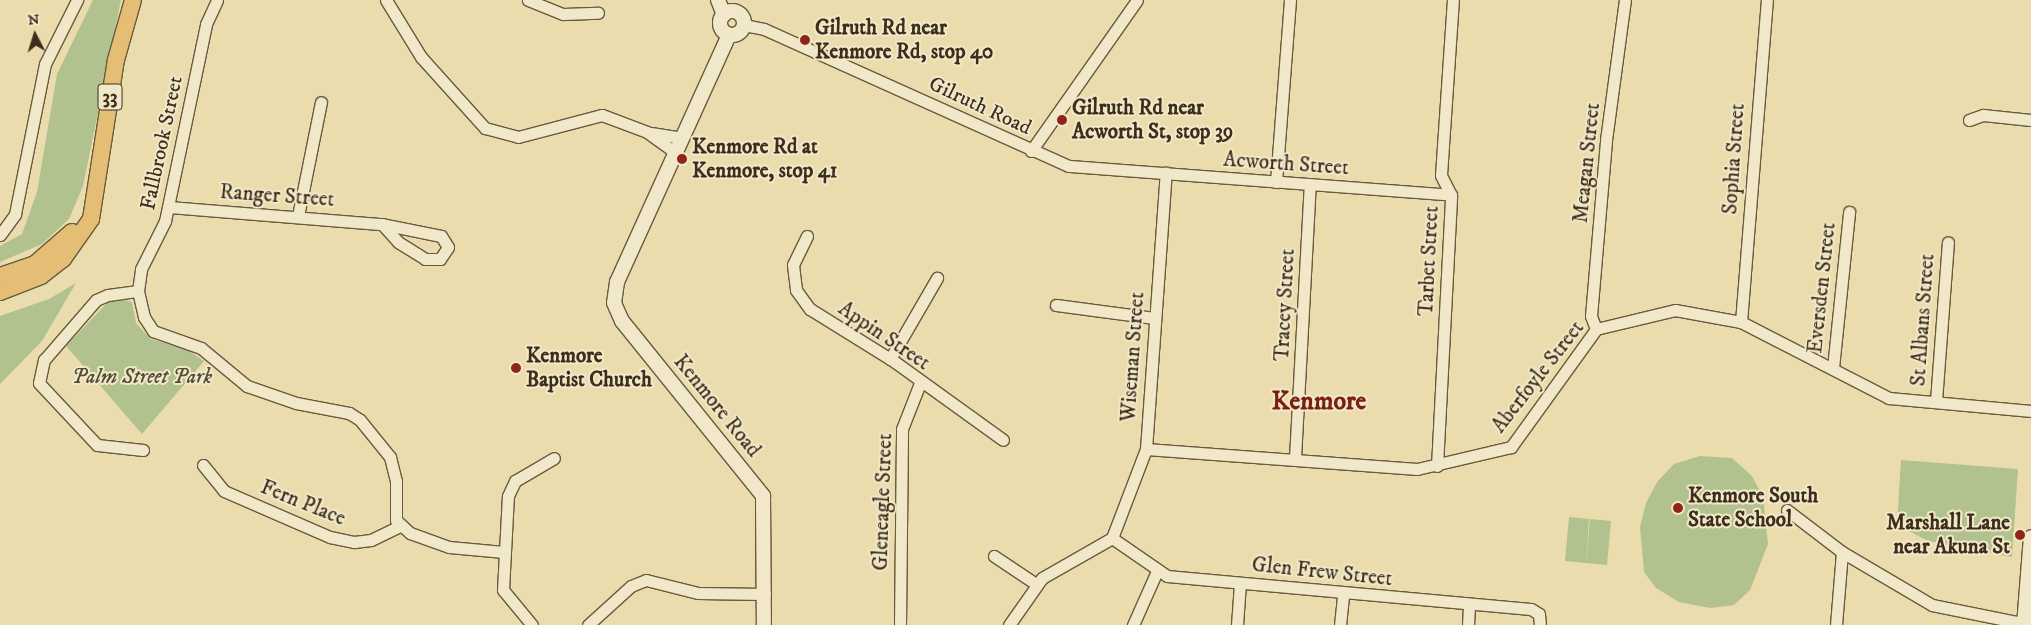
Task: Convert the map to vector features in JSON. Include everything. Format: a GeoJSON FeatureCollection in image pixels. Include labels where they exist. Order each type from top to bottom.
{"type":"FeatureCollection","features":[{"type":"Feature","properties":{"kind":"main road","name":"33"},"geometry":{"type":"LineString","coordinates":[[0,292],[41,276],[63,259],[85,231],[95,196],[116,60],[133,0]]}},
{"type":"Feature","properties":{"kind":"main road","name":"33"},"geometry":{"type":"LineString","coordinates":[[0,276],[18,271],[50,255],[65,241],[95,196]]}},
{"type":"Feature","properties":{"kind":"street"},"geometry":{"type":"LineString","coordinates":[[0,235],[15,214],[45,64],[77,0]]}},
{"type":"Feature","properties":{"kind":"street","name":"Fallbrook Street"},"geometry":{"type":"LineString","coordinates":[[138,291],[141,269],[162,233],[206,24],[217,0]]}},
{"type":"Feature","properties":{"kind":"street"},"geometry":{"type":"LineString","coordinates":[[386,0],[422,58],[485,128],[518,137],[602,114],[647,132],[683,138]]}},
{"type":"Feature","properties":{"kind":"street"},"geometry":{"type":"LineString","coordinates":[[528,0],[563,14],[598,13]]}},
{"type":"Feature","properties":{"kind":"street"},"geometry":{"type":"LineString","coordinates":[[718,0],[724,14],[721,28],[730,35],[740,32],[744,25],[737,13],[724,14]]}},
{"type":"Feature","properties":{"kind":"street","name":"Gilruth Road"},"geometry":{"type":"LineString","coordinates":[[744,25],[764,29],[1032,151],[1137,0]]}},
{"type":"Feature","properties":{"kind":"street"},"geometry":{"type":"LineString","coordinates":[[1276,182],[1290,0]]}},
{"type":"Feature","properties":{"kind":"street","name":"Tarbet Street"},"geometry":{"type":"LineString","coordinates":[[1438,466],[1451,195],[1441,175],[1453,0]]}},
{"type":"Feature","properties":{"kind":"street","name":"Meagan Street"},"geometry":{"type":"LineString","coordinates":[[1596,329],[1591,316],[1601,198],[1625,0]]}},
{"type":"Feature","properties":{"kind":"street","name":"Sophia Street"},"geometry":{"type":"LineString","coordinates":[[1740,322],[1767,0]]}},
{"type":"Feature","properties":{"kind":"street","name":"Kenmore Road"},"geometry":{"type":"LineString","coordinates":[[730,35],[617,282],[614,303],[622,321],[763,496],[764,625]]}},
{"type":"Feature","properties":{"kind":"street"},"geometry":{"type":"LineString","coordinates":[[298,216],[321,102]]}},
{"type":"Feature","properties":{"kind":"street"},"geometry":{"type":"LineString","coordinates":[[1969,120],[1983,115],[2031,120]]}},
{"type":"Feature","properties":{"kind":"street"},"geometry":{"type":"LineString","coordinates":[[647,132],[676,153]]}},
{"type":"Feature","properties":{"kind":"street","name":"Acworth Street"},"geometry":{"type":"LineString","coordinates":[[1032,151],[1069,166],[1451,195]]}},
{"type":"Feature","properties":{"kind":"street","name":"Wiseman Street"},"geometry":{"type":"LineString","coordinates":[[1112,538],[1146,449],[1166,173]]}},
{"type":"Feature","properties":{"kind":"street","name":"Tracey Street"},"geometry":{"type":"LineString","coordinates":[[1295,458],[1310,184]]}},
{"type":"Feature","properties":{"kind":"street","name":"Ranger Street"},"geometry":{"type":"LineString","coordinates":[[169,207],[382,224],[441,236],[448,247],[440,259],[426,259],[398,242],[382,224]]}},
{"type":"Feature","properties":{"kind":"street","name":"Eversden Street"},"geometry":{"type":"LineString","coordinates":[[1833,368],[1849,212]]}},
{"type":"Feature","properties":{"kind":"street","name":"Appin Street"},"geometry":{"type":"LineString","coordinates":[[807,236],[792,265],[796,290],[810,308],[890,359],[920,383],[1003,440]]}},
{"type":"Feature","properties":{"kind":"street","name":"St Albans Street"},"geometry":{"type":"LineString","coordinates":[[1936,401],[1948,242]]}},
{"type":"Feature","properties":{"kind":"street"},"geometry":{"type":"LineString","coordinates":[[890,359],[937,278]]}},
{"type":"Feature","properties":{"kind":"street"},"geometry":{"type":"LineString","coordinates":[[143,450],[97,445],[44,390],[37,377],[44,360],[96,300],[138,291],[144,317],[153,331],[201,348],[247,386],[296,403],[349,413],[360,420],[390,457],[396,481],[395,514],[400,526],[449,547],[504,552]]}},
{"type":"Feature","properties":{"kind":"street"},"geometry":{"type":"LineString","coordinates":[[1056,306],[1154,318]]}},
{"type":"Feature","properties":{"kind":"street","name":"Aberfoyle Street"},"geometry":{"type":"LineString","coordinates":[[1146,449],[1295,458],[1417,469],[1438,466],[1511,447],[1596,329],[1674,310],[1740,322],[1889,398],[2031,411]]}},
{"type":"Feature","properties":{"kind":"street","name":"Gleneagle Street"},"geometry":{"type":"LineString","coordinates":[[900,625],[902,429],[920,383]]}},
{"type":"Feature","properties":{"kind":"street"},"geometry":{"type":"LineString","coordinates":[[532,625],[503,590],[504,552],[510,488],[525,472],[554,458]]}},
{"type":"Feature","properties":{"kind":"street","name":"Fern Place"},"geometry":{"type":"LineString","coordinates":[[203,465],[224,491],[330,537],[354,542],[371,540],[400,526]]}},
{"type":"Feature","properties":{"kind":"street"},"geometry":{"type":"LineString","coordinates":[[1787,510],[1842,552],[1932,605],[2026,621],[2031,537]]}},
{"type":"Feature","properties":{"kind":"street"},"geometry":{"type":"LineString","coordinates":[[1009,625],[1036,584],[1050,571],[1112,538]]}},
{"type":"Feature","properties":{"kind":"street","name":"Glen Frew Street"},"geometry":{"type":"LineString","coordinates":[[1112,538],[1157,571],[1167,576],[1343,594],[1531,609],[1539,620]]}},
{"type":"Feature","properties":{"kind":"street"},"geometry":{"type":"LineString","coordinates":[[1836,625],[1842,552]]}},
{"type":"Feature","properties":{"kind":"street"},"geometry":{"type":"LineString","coordinates":[[994,556],[1036,584]]}},
{"type":"Feature","properties":{"kind":"street"},"geometry":{"type":"LineString","coordinates":[[1133,625],[1157,571]]}},
{"type":"Feature","properties":{"kind":"street"},"geometry":{"type":"LineString","coordinates":[[588,625],[631,586],[646,580],[698,593],[765,594]]}},
{"type":"Feature","properties":{"kind":"street"},"geometry":{"type":"LineString","coordinates":[[1237,625],[1240,583]]}},
{"type":"Feature","properties":{"kind":"street"},"geometry":{"type":"LineString","coordinates":[[1340,625],[1343,594]]}},
{"type":"Feature","properties":{"kind":"street"},"geometry":{"type":"LineString","coordinates":[[1468,625],[1470,605]]}},
{"type":"Feature","properties":{"kind":"green space"},"geometry":{"type":"Polygon","coordinates":[[[93,0],[121,0],[83,186],[69,219],[42,244],[0,262],[0,246],[22,234],[37,192],[57,74],[93,0]]]}},
{"type":"Feature","properties":{"kind":"green space"},"geometry":{"type":"Polygon","coordinates":[[[76,283],[42,341],[0,384],[0,316],[49,299],[76,283]]]}},
{"type":"Feature","properties":{"kind":"green space","name":"Palm Street Park"},"geometry":{"type":"Polygon","coordinates":[[[118,298],[132,302],[136,323],[151,339],[188,350],[204,361],[142,434],[66,346],[109,301],[118,298]]]}},
{"type":"Feature","properties":{"kind":"green space"},"geometry":{"type":"Polygon","coordinates":[[[1700,456],[1732,458],[1752,476],[1763,497],[1768,544],[1750,590],[1734,605],[1710,608],[1679,602],[1656,588],[1644,572],[1640,527],[1646,503],[1657,482],[1674,464],[1700,456]]]}},
{"type":"Feature","properties":{"kind":"green space"},"geometry":{"type":"Polygon","coordinates":[[[1901,460],[2018,469],[2012,557],[1928,541],[1897,525],[1901,460]]]}},
{"type":"Feature","properties":{"kind":"green space"},"geometry":{"type":"Polygon","coordinates":[[[1569,517],[1589,519],[1586,563],[1565,561],[1569,517]]]}},
{"type":"Feature","properties":{"kind":"green space"},"geometry":{"type":"Polygon","coordinates":[[[1590,519],[1611,521],[1607,565],[1586,563],[1590,519]]]}},
{"type":"Feature","properties":{"kind":"place","name":"Gilruth Rd near Kenmore Rd, stop 40"},"geometry":{"type":"Point","coordinates":[805,40]}},
{"type":"Feature","properties":{"kind":"place","name":"Gilruth Rd near Acworth St, stop 39"},"geometry":{"type":"Point","coordinates":[1062,120]}},
{"type":"Feature","properties":{"kind":"place","name":"Kenmore Rd at Kenmore, stop 41"},"geometry":{"type":"Point","coordinates":[682,159]}},
{"type":"Feature","properties":{"kind":"place","name":"Kenmore Baptist Church"},"geometry":{"type":"Point","coordinates":[516,368]}},
{"type":"Feature","properties":{"kind":"place","name":"Kenmore South State School"},"geometry":{"type":"Point","coordinates":[1678,508]}},
{"type":"Feature","properties":{"kind":"place","name":"Marshall Lane near Akuna St"},"geometry":{"type":"Point","coordinates":[2020,535]}},
{"type":"Feature","properties":{"kind":"district","name":"Kenmore"},"geometry":{"type":"Point","coordinates":[1319,402]}}]}
